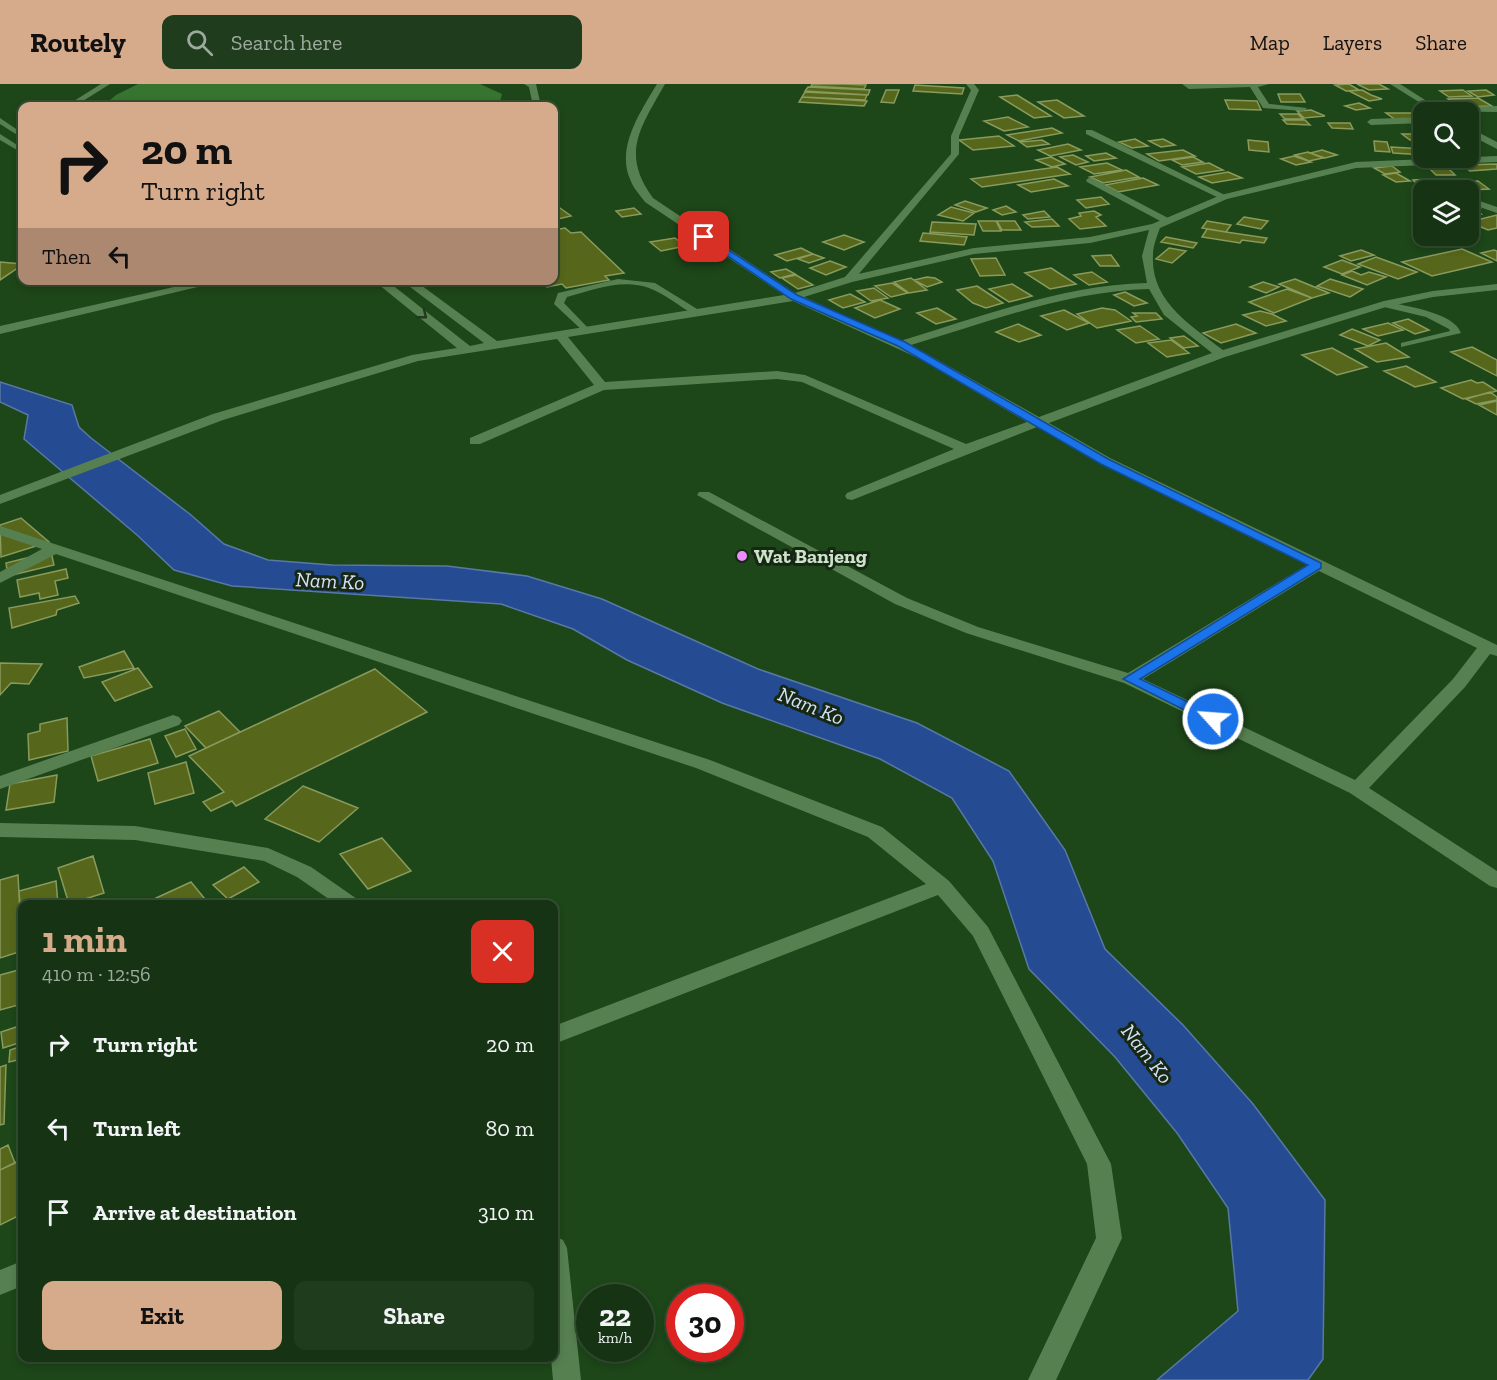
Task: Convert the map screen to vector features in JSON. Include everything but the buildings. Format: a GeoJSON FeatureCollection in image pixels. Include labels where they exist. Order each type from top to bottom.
{"type":"FeatureCollection","features":[{"type":"Feature","properties":{"kind":"street"},"geometry":{"type":"LineString","coordinates":[[661,84],[646,110],[629,155],[634,180],[650,200],[794,297],[902,344],[1105,461],[1492,648],[1357,789]]}},
{"type":"Feature","properties":{"kind":"street"},"geometry":{"type":"LineString","coordinates":[[1186,84],[1189,87],[1264,84]]}},
{"type":"Feature","properties":{"kind":"street"},"geometry":{"type":"LineString","coordinates":[[1252,84],[1266,106],[1303,108]]}},
{"type":"Feature","properties":{"kind":"street"},"geometry":{"type":"LineString","coordinates":[[1394,84],[1422,102]]}},
{"type":"Feature","properties":{"kind":"street"},"geometry":{"type":"LineString","coordinates":[[1479,110],[1497,109]]}},
{"type":"Feature","properties":{"kind":"street"},"geometry":{"type":"LineString","coordinates":[[1371,122],[1413,120]]}},
{"type":"Feature","properties":{"kind":"street"},"geometry":{"type":"LineString","coordinates":[[1479,136],[1497,146]]}},
{"type":"Feature","properties":{"kind":"street"},"geometry":{"type":"LineString","coordinates":[[1,499],[209,421],[416,358],[794,297],[849,279],[974,251],[1090,240],[1155,226],[1224,197],[1367,164],[1497,159]]}},
{"type":"Feature","properties":{"kind":"street"},"geometry":{"type":"LineString","coordinates":[[1479,204],[1497,210]]}},
{"type":"Feature","properties":{"kind":"street"},"geometry":{"type":"LineString","coordinates":[[1155,226],[1147,256],[1153,286],[1168,313],[1221,354]]}},
{"type":"Feature","properties":{"kind":"street"},"geometry":{"type":"LineString","coordinates":[[0,330],[200,285]]}},
{"type":"Feature","properties":{"kind":"street"},"geometry":{"type":"LineString","coordinates":[[384,285],[468,350]]}},
{"type":"Feature","properties":{"kind":"street"},"geometry":{"type":"LineString","coordinates":[[413,285],[494,345]]}},
{"type":"Feature","properties":{"kind":"street"},"geometry":{"type":"LineString","coordinates":[[902,344],[1049,300],[1109,287],[1153,286]]}},
{"type":"Feature","properties":{"kind":"street"},"geometry":{"type":"LineString","coordinates":[[852,496],[966,449],[1221,354],[1384,304],[1433,294],[1497,287]]}},
{"type":"Feature","properties":{"kind":"street"},"geometry":{"type":"LineString","coordinates":[[560,335],[602,386]]}},
{"type":"Feature","properties":{"kind":"street"},"geometry":{"type":"LineString","coordinates":[[475,441],[602,386],[777,375],[805,379],[966,449]]}},
{"type":"Feature","properties":{"kind":"street"},"geometry":{"type":"LineString","coordinates":[[704,495],[901,601],[972,630],[1130,679],[1357,789],[1497,881]]}},
{"type":"Feature","properties":{"kind":"street"},"geometry":{"type":"LineString","coordinates":[[0,530],[703,764],[875,832],[942,886],[981,932],[1099,1164],[1109,1238],[1042,1380]]}},
{"type":"Feature","properties":{"kind":"street"},"geometry":{"type":"LineString","coordinates":[[0,578],[54,549]]}},
{"type":"Feature","properties":{"kind":"street"},"geometry":{"type":"LineString","coordinates":[[1130,679],[1317,565]]}},
{"type":"Feature","properties":{"kind":"street"},"geometry":{"type":"LineString","coordinates":[[0,783],[172,721]]}},
{"type":"Feature","properties":{"kind":"street"},"geometry":{"type":"LineString","coordinates":[[0,830],[135,833],[268,855],[304,872],[344,900]]}},
{"type":"Feature","properties":{"kind":"street"},"geometry":{"type":"LineString","coordinates":[[558,1033],[942,886]]}},
{"type":"Feature","properties":{"kind":"street"},"geometry":{"type":"LineString","coordinates":[[0,1283],[18,1275]]}},
{"type":"Feature","properties":{"kind":"street"},"geometry":{"type":"LineString","coordinates":[[558,1289],[567,1380]]}},
{"type":"Feature","properties":{"kind":"lane"},"geometry":{"type":"LineString","coordinates":[[76,102],[106,84]]}},
{"type":"Feature","properties":{"kind":"lane"},"geometry":{"type":"LineString","coordinates":[[528,84],[533,86],[536,102]]}},
{"type":"Feature","properties":{"kind":"lane"},"geometry":{"type":"LineString","coordinates":[[849,279],[955,154],[955,136],[975,90],[970,84]]}},
{"type":"Feature","properties":{"kind":"lane"},"geometry":{"type":"LineString","coordinates":[[0,120],[18,133]]}},
{"type":"Feature","properties":{"kind":"lane"},"geometry":{"type":"LineString","coordinates":[[1089,132],[1224,197]]}},
{"type":"Feature","properties":{"kind":"lane"},"geometry":{"type":"LineString","coordinates":[[0,136],[18,148]]}},
{"type":"Feature","properties":{"kind":"lane"},"geometry":{"type":"LineString","coordinates":[[1089,180],[1167,221]]}},
{"type":"Feature","properties":{"kind":"lane"},"geometry":{"type":"LineString","coordinates":[[585,330],[559,304],[562,295],[586,288],[633,282],[651,285],[697,312]]}},
{"type":"Feature","properties":{"kind":"lane"},"geometry":{"type":"LineString","coordinates":[[1384,304],[1430,315],[1454,327],[1456,333],[1405,345]]}},
{"type":"Feature","properties":{"kind":"green space"},"geometry":{"type":"Polygon","coordinates":[[[138,84],[480,84],[502,94],[500,102],[108,102],[138,84]]]}},
{"type":"Feature","properties":{"kind":"water","name":"Nam Ko"},"geometry":{"type":"Polygon","coordinates":[[[0,382],[72,405],[79,427],[91,438],[191,515],[224,544],[268,560],[332,565],[447,566],[527,576],[602,599],[758,669],[917,723],[1009,771],[1065,850],[1105,949],[1183,1025],[1253,1104],[1325,1200],[1323,1359],[1308,1380],[1157,1380],[1238,1311],[1228,1208],[1177,1133],[1115,1057],[1029,969],[993,861],[952,798],[880,759],[722,703],[627,660],[573,629],[501,604],[232,586],[174,570],[137,535],[24,439],[28,415],[0,402],[0,382]]]}},
{"type":"Feature","properties":{"kind":"place","name":"Wat Banjeng"},"geometry":{"type":"Point","coordinates":[742,556]}},
{"type":"Feature","properties":{"kind":"route"},"geometry":{"type":"LineString","coordinates":[[704,237],[794,297],[902,344],[1105,461],[1317,565],[1130,679],[1213,719]]}}]}
